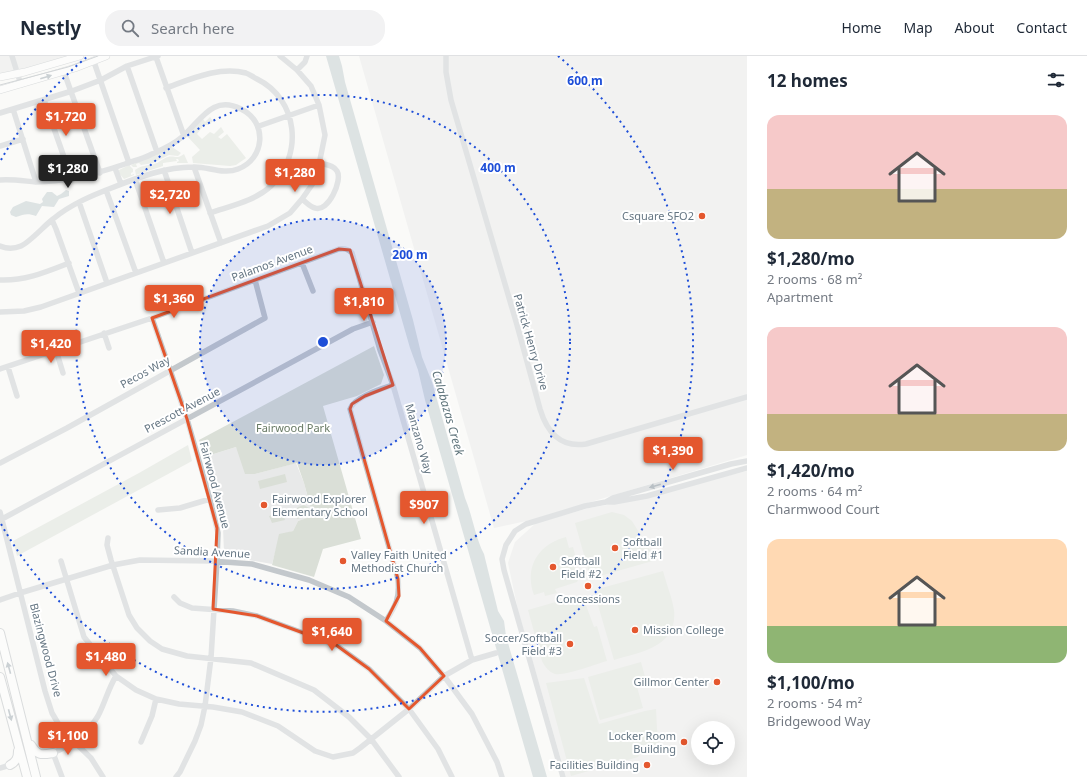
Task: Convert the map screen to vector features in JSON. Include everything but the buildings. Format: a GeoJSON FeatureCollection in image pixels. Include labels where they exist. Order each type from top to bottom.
{"type":"FeatureCollection","features":[{"type":"Feature","properties":{"kind":"highway"},"geometry":{"type":"LineString","coordinates":[[0,633],[36,776]]}},
{"type":"Feature","properties":{"kind":"highway"},"geometry":{"type":"LineString","coordinates":[[0,677],[27,776]]}},
{"type":"Feature","properties":{"kind":"highway"},"geometry":{"type":"LineString","coordinates":[[27,739],[38,754],[42,755],[53,753]]}},
{"type":"Feature","properties":{"kind":"highway"},"geometry":{"type":"LineString","coordinates":[[10,765],[15,762],[18,756],[17,742]]}},
{"type":"Feature","properties":{"kind":"highway"},"geometry":{"type":"LineString","coordinates":[[36,776],[37,763],[53,753]]}},
{"type":"Feature","properties":{"kind":"highway"},"geometry":{"type":"LineString","coordinates":[[10,765],[21,768],[27,776]]}},
{"type":"Feature","properties":{"kind":"main road"},"geometry":{"type":"LineString","coordinates":[[0,78],[80,56]]}},
{"type":"Feature","properties":{"kind":"main road"},"geometry":{"type":"LineString","coordinates":[[0,90],[64,72],[94,62],[106,56]]}},
{"type":"Feature","properties":{"kind":"street"},"geometry":{"type":"LineString","coordinates":[[12,56],[20,85]]}},
{"type":"Feature","properties":{"kind":"street"},"geometry":{"type":"LineString","coordinates":[[0,113],[72,91],[101,80],[127,66],[157,56],[166,88],[184,136]]}},
{"type":"Feature","properties":{"kind":"street"},"geometry":{"type":"LineString","coordinates":[[0,312],[24,311],[41,307],[268,226],[290,213],[316,179],[325,135],[320,105],[311,86],[297,70],[280,56]]}},
{"type":"Feature","properties":{"kind":"street"},"geometry":{"type":"LineString","coordinates":[[297,70],[306,62],[307,56]]}},
{"type":"Feature","properties":{"kind":"street","name":"Patrick Henry Drive"},"geometry":{"type":"LineString","coordinates":[[446,56],[446,72],[451,100],[517,325],[540,410],[544,422],[553,436],[567,443],[586,444],[747,397]]}},
{"type":"Feature","properties":{"kind":"street"},"geometry":{"type":"LineString","coordinates":[[94,62],[129,162]]}},
{"type":"Feature","properties":{"kind":"street"},"geometry":{"type":"LineString","coordinates":[[127,66],[157,152]]}},
{"type":"Feature","properties":{"kind":"street"},"geometry":{"type":"LineString","coordinates":[[166,88],[207,74],[225,71],[246,73],[266,83],[280,97],[290,116],[292,129],[291,149],[284,170],[278,179],[271,187],[254,197],[210,213]]}},
{"type":"Feature","properties":{"kind":"street"},"geometry":{"type":"LineString","coordinates":[[64,72],[100,173]]}},
{"type":"Feature","properties":{"kind":"street"},"geometry":{"type":"LineString","coordinates":[[44,100],[72,180]]}},
{"type":"Feature","properties":{"kind":"street"},"geometry":{"type":"LineString","coordinates":[[0,180],[7,179],[36,182],[72,180],[115,168],[157,152],[176,142],[184,136],[207,111],[215,107],[225,105],[236,106],[250,114],[259,126],[260,135],[257,151],[254,158],[246,166],[236,170],[226,171],[194,167],[164,170],[135,179],[79,202],[52,220],[22,246],[14,248],[0,246]]}},
{"type":"Feature","properties":{"kind":"street"},"geometry":{"type":"LineString","coordinates":[[259,126],[320,105]]}},
{"type":"Feature","properties":{"kind":"street"},"geometry":{"type":"LineString","coordinates":[[13,109],[36,182]]}},
{"type":"Feature","properties":{"kind":"street"},"geometry":{"type":"LineString","coordinates":[[0,146],[23,139]]}},
{"type":"Feature","properties":{"kind":"street"},"geometry":{"type":"LineString","coordinates":[[302,199],[308,204],[319,209],[327,204],[331,198],[339,177],[338,172],[333,167],[320,163]]}},
{"type":"Feature","properties":{"kind":"street"},"geometry":{"type":"LineString","coordinates":[[194,167],[221,243]]}},
{"type":"Feature","properties":{"kind":"street"},"geometry":{"type":"LineString","coordinates":[[115,168],[121,184]]}},
{"type":"Feature","properties":{"kind":"street"},"geometry":{"type":"LineString","coordinates":[[164,170],[192,253]]}},
{"type":"Feature","properties":{"kind":"street"},"geometry":{"type":"LineString","coordinates":[[135,179],[164,263]]}},
{"type":"Feature","properties":{"kind":"street"},"geometry":{"type":"LineString","coordinates":[[106,190],[136,273]]}},
{"type":"Feature","properties":{"kind":"street"},"geometry":{"type":"LineString","coordinates":[[79,202],[107,283]]}},
{"type":"Feature","properties":{"kind":"street"},"geometry":{"type":"LineString","coordinates":[[52,220],[79,293]]}},
{"type":"Feature","properties":{"kind":"street","name":"Palamos Avenue"},"geometry":{"type":"LineString","coordinates":[[0,369],[152,318],[339,249],[347,249]]}},
{"type":"Feature","properties":{"kind":"street","name":"Manzano Way"},"geometry":{"type":"LineString","coordinates":[[347,249],[352,253],[380,350],[393,385],[472,660]]}},
{"type":"Feature","properties":{"kind":"street"},"geometry":{"type":"LineString","coordinates":[[0,280],[13,280],[36,276],[69,263]]}},
{"type":"Feature","properties":{"kind":"street"},"geometry":{"type":"LineString","coordinates":[[302,263],[313,291]]}},
{"type":"Feature","properties":{"kind":"street","name":"Pecos Way"},"geometry":{"type":"LineString","coordinates":[[0,463],[67,428],[265,318],[255,280]]}},
{"type":"Feature","properties":{"kind":"street","name":"Fairwood Avenue"},"geometry":{"type":"LineString","coordinates":[[152,318],[171,369],[187,419],[210,499],[218,533],[214,609],[205,706],[196,741],[176,777]]}},
{"type":"Feature","properties":{"kind":"street","name":"Prescott Avenue"},"geometry":{"type":"LineString","coordinates":[[2,519],[353,329],[373,322]]}},
{"type":"Feature","properties":{"kind":"street"},"geometry":{"type":"LineString","coordinates":[[104,333],[109,348]]}},
{"type":"Feature","properties":{"kind":"street"},"geometry":{"type":"LineString","coordinates":[[56,350],[63,373]]}},
{"type":"Feature","properties":{"kind":"street"},"geometry":{"type":"LineString","coordinates":[[8,367],[17,396]]}},
{"type":"Feature","properties":{"kind":"street"},"geometry":{"type":"LineString","coordinates":[[386,621],[399,596],[398,579],[350,409],[352,404],[365,396],[393,385]]}},
{"type":"Feature","properties":{"kind":"street"},"geometry":{"type":"LineString","coordinates":[[606,502],[613,498],[731,464],[747,461]]}},
{"type":"Feature","properties":{"kind":"street"},"geometry":{"type":"LineString","coordinates":[[563,777],[504,570],[503,555],[511,535],[526,524],[585,506],[647,496],[747,468]]}},
{"type":"Feature","properties":{"kind":"street"},"geometry":{"type":"LineString","coordinates":[[158,510],[180,508],[210,499]]}},
{"type":"Feature","properties":{"kind":"street","name":"Blazingwood Drive"},"geometry":{"type":"LineString","coordinates":[[0,512],[45,691],[52,713],[62,730],[91,758],[103,777]]}},
{"type":"Feature","properties":{"kind":"street"},"geometry":{"type":"LineString","coordinates":[[108,538],[107,545],[129,615],[137,628],[150,640],[162,648],[187,656],[251,663],[314,690],[349,717],[371,739],[399,777]]}},
{"type":"Feature","properties":{"kind":"street","name":"Sandia Avenue"},"geometry":{"type":"LineString","coordinates":[[0,600],[113,565],[140,560],[217,561],[252,564],[309,580],[349,598],[386,621],[420,648],[444,676],[472,714],[497,762],[502,777]]}},
{"type":"Feature","properties":{"kind":"street"},"geometry":{"type":"LineString","coordinates":[[61,561],[84,637],[116,676],[136,690],[156,699],[179,704],[205,706],[242,712],[260,718],[278,726],[315,751],[333,757],[353,753],[409,709],[444,676],[472,660],[496,653]]}},
{"type":"Feature","properties":{"kind":"street"},"geometry":{"type":"LineString","coordinates":[[174,597],[180,603],[192,608],[233,611],[256,616],[336,645],[369,669],[409,709],[438,749],[452,777]]}},
{"type":"Feature","properties":{"kind":"street"},"geometry":{"type":"LineString","coordinates":[[62,777],[53,753],[74,741],[88,730],[98,716],[116,676]]}},
{"type":"Feature","properties":{"kind":"street"},"geometry":{"type":"LineString","coordinates":[[141,742],[152,716],[156,699]]}},
{"type":"Feature","properties":{"kind":"street"},"geometry":{"type":"LineString","coordinates":[[0,768],[10,765]]}},
{"type":"Feature","properties":{"kind":"highlighted area"},"geometry":{"type":"Polygon","coordinates":[[[339,249],[350,250],[393,385],[365,396],[352,404],[350,409],[398,579],[399,596],[386,621],[420,648],[444,676],[409,709],[369,669],[336,645],[257,616],[213,609],[217,528],[187,419],[152,318],[339,249]]]}},
{"type":"Feature","properties":{"kind":"shaded area"},"geometry":{"type":"Polygon","coordinates":[[[0,56],[73,56],[30,68],[0,74],[0,56]]]}},
{"type":"Feature","properties":{"kind":"shaded area"},"geometry":{"type":"Polygon","coordinates":[[[326,56],[339,56],[422,357],[432,382],[478,541],[484,554],[498,611],[504,621],[506,636],[547,777],[533,777],[425,400],[418,370],[410,348],[326,56]]]}},
{"type":"Feature","properties":{"kind":"shaded area"},"geometry":{"type":"Polygon","coordinates":[[[359,56],[747,56],[747,455],[531,520],[494,528],[359,56]]]}},
{"type":"Feature","properties":{"kind":"shaded area"},"geometry":{"type":"Polygon","coordinates":[[[66,190],[69,191],[69,196],[59,199],[54,207],[42,206],[36,216],[26,214],[16,217],[11,215],[10,212],[13,207],[26,201],[40,204],[43,202],[42,199],[47,192],[52,192],[57,196],[66,190]]]}},
{"type":"Feature","properties":{"kind":"shaded area","name":"Fairwood Explorer Elementary School"},"geometry":{"type":"Polygon","coordinates":[[[236,447],[255,474],[296,463],[304,483],[313,517],[298,521],[293,531],[280,535],[272,564],[226,556],[224,553],[223,527],[214,493],[216,488],[207,459],[204,457],[236,447]]]}},
{"type":"Feature","properties":{"kind":"shaded area","name":"Mission College"},"geometry":{"type":"Polygon","coordinates":[[[747,471],[747,777],[566,777],[518,610],[508,563],[515,542],[536,523],[589,508],[613,504],[747,471]]]}},
{"type":"Feature","properties":{"kind":"green space"},"geometry":{"type":"Polygon","coordinates":[[[210,117],[213,121],[208,125],[204,125],[197,134],[202,139],[210,132],[214,134],[221,127],[224,132],[218,137],[221,139],[227,134],[246,158],[236,165],[230,166],[193,163],[192,157],[200,150],[187,136],[203,119],[205,122],[210,117]]]}},
{"type":"Feature","properties":{"kind":"green space"},"geometry":{"type":"Polygon","coordinates":[[[172,147],[181,153],[178,156],[169,155],[153,163],[141,165],[139,163],[136,164],[137,167],[133,167],[131,165],[172,147]]]}},
{"type":"Feature","properties":{"kind":"green space"},"geometry":{"type":"Polygon","coordinates":[[[184,154],[188,163],[177,163],[179,161],[176,159],[177,161],[163,163],[163,166],[136,175],[135,170],[140,167],[156,163],[166,158],[179,157],[184,154]]]}},
{"type":"Feature","properties":{"kind":"green space"},"geometry":{"type":"Polygon","coordinates":[[[129,165],[133,169],[131,175],[134,175],[124,179],[119,173],[119,170],[129,165]]]}},
{"type":"Feature","properties":{"kind":"green space","name":"Fairwood Park"},"geometry":{"type":"Polygon","coordinates":[[[374,346],[384,375],[381,384],[357,396],[323,406],[361,539],[323,549],[314,577],[272,565],[279,534],[293,531],[298,521],[313,516],[297,463],[255,474],[245,474],[236,447],[204,457],[199,440],[374,346]]]}},
{"type":"Feature","properties":{"kind":"green space"},"geometry":{"type":"Polygon","coordinates":[[[188,445],[192,461],[17,556],[13,541],[188,445]]]}},
{"type":"Feature","properties":{"kind":"green space"},"geometry":{"type":"Polygon","coordinates":[[[285,474],[287,482],[260,489],[258,481],[285,474]]]}},
{"type":"Feature","properties":{"kind":"green space"},"geometry":{"type":"Polygon","coordinates":[[[304,505],[309,508],[311,515],[297,519],[295,512],[298,507],[304,505]]]}},
{"type":"Feature","properties":{"kind":"green space"},"geometry":{"type":"Polygon","coordinates":[[[283,512],[285,520],[272,523],[269,516],[283,512]]]}},
{"type":"Feature","properties":{"kind":"green space","name":"Softball Field #1"},"geometry":{"type":"Polygon","coordinates":[[[612,512],[624,515],[632,521],[656,560],[593,578],[590,576],[575,523],[612,512]]]}},
{"type":"Feature","properties":{"kind":"green space","name":"Softball Field #2"},"geometry":{"type":"Polygon","coordinates":[[[566,537],[569,548],[573,547],[576,558],[572,559],[578,580],[577,582],[555,589],[557,593],[545,596],[544,592],[534,595],[531,585],[531,576],[532,567],[536,558],[548,545],[556,540],[566,537]]]}},
{"type":"Feature","properties":{"kind":"green space"},"geometry":{"type":"Polygon","coordinates":[[[663,571],[674,610],[674,622],[670,632],[664,640],[656,646],[614,660],[595,595],[598,589],[663,571]]]}},
{"type":"Feature","properties":{"kind":"green space","name":"Soccer/Softball Field #3"},"geometry":{"type":"Polygon","coordinates":[[[580,595],[583,597],[594,627],[597,626],[607,661],[573,672],[555,674],[547,669],[542,661],[528,610],[580,595]]]}},
{"type":"Feature","properties":{"kind":"green space"},"geometry":{"type":"Polygon","coordinates":[[[641,662],[647,684],[637,687],[643,708],[600,720],[588,677],[641,662]]]}},
{"type":"Feature","properties":{"kind":"green space"},"geometry":{"type":"Polygon","coordinates":[[[584,678],[599,724],[656,709],[659,748],[640,754],[638,757],[571,776],[546,683],[584,678]]]}},
{"type":"Feature","properties":{"kind":"tram line"},"geometry":{"type":"LineString","coordinates":[[0,85],[68,67],[98,56]]}},
{"type":"Feature","properties":{"kind":"place","name":"Csquare SFO2"},"geometry":{"type":"Point","coordinates":[702,216]}},
{"type":"Feature","properties":{"kind":"place","name":"Fairwood Explorer Elementary School"},"geometry":{"type":"Point","coordinates":[264,505]}},
{"type":"Feature","properties":{"kind":"place","name":"Softball Field #1"},"geometry":{"type":"Point","coordinates":[615,548]}},
{"type":"Feature","properties":{"kind":"place","name":"Valley Faith United Methodist Church"},"geometry":{"type":"Point","coordinates":[343,561]}},
{"type":"Feature","properties":{"kind":"place","name":"Softball Field #2"},"geometry":{"type":"Point","coordinates":[553,567]}},
{"type":"Feature","properties":{"kind":"place","name":"Concessions"},"geometry":{"type":"Point","coordinates":[588,586]}},
{"type":"Feature","properties":{"kind":"place","name":"Mission College"},"geometry":{"type":"Point","coordinates":[635,630]}},
{"type":"Feature","properties":{"kind":"place","name":"Soccer/Softball Field #3"},"geometry":{"type":"Point","coordinates":[570,644]}},
{"type":"Feature","properties":{"kind":"place","name":"Gillmor Center"},"geometry":{"type":"Point","coordinates":[717,682]}},
{"type":"Feature","properties":{"kind":"place","name":"Locker Room Building"},"geometry":{"type":"Point","coordinates":[684,742]}},
{"type":"Feature","properties":{"kind":"place","name":"Facilities Building"},"geometry":{"type":"Point","coordinates":[647,765]}},
{"type":"Feature","properties":{"kind":"water label","name":"Calabazas Creek"},"geometry":{"type":"Point","coordinates":[448,413]}}]}
